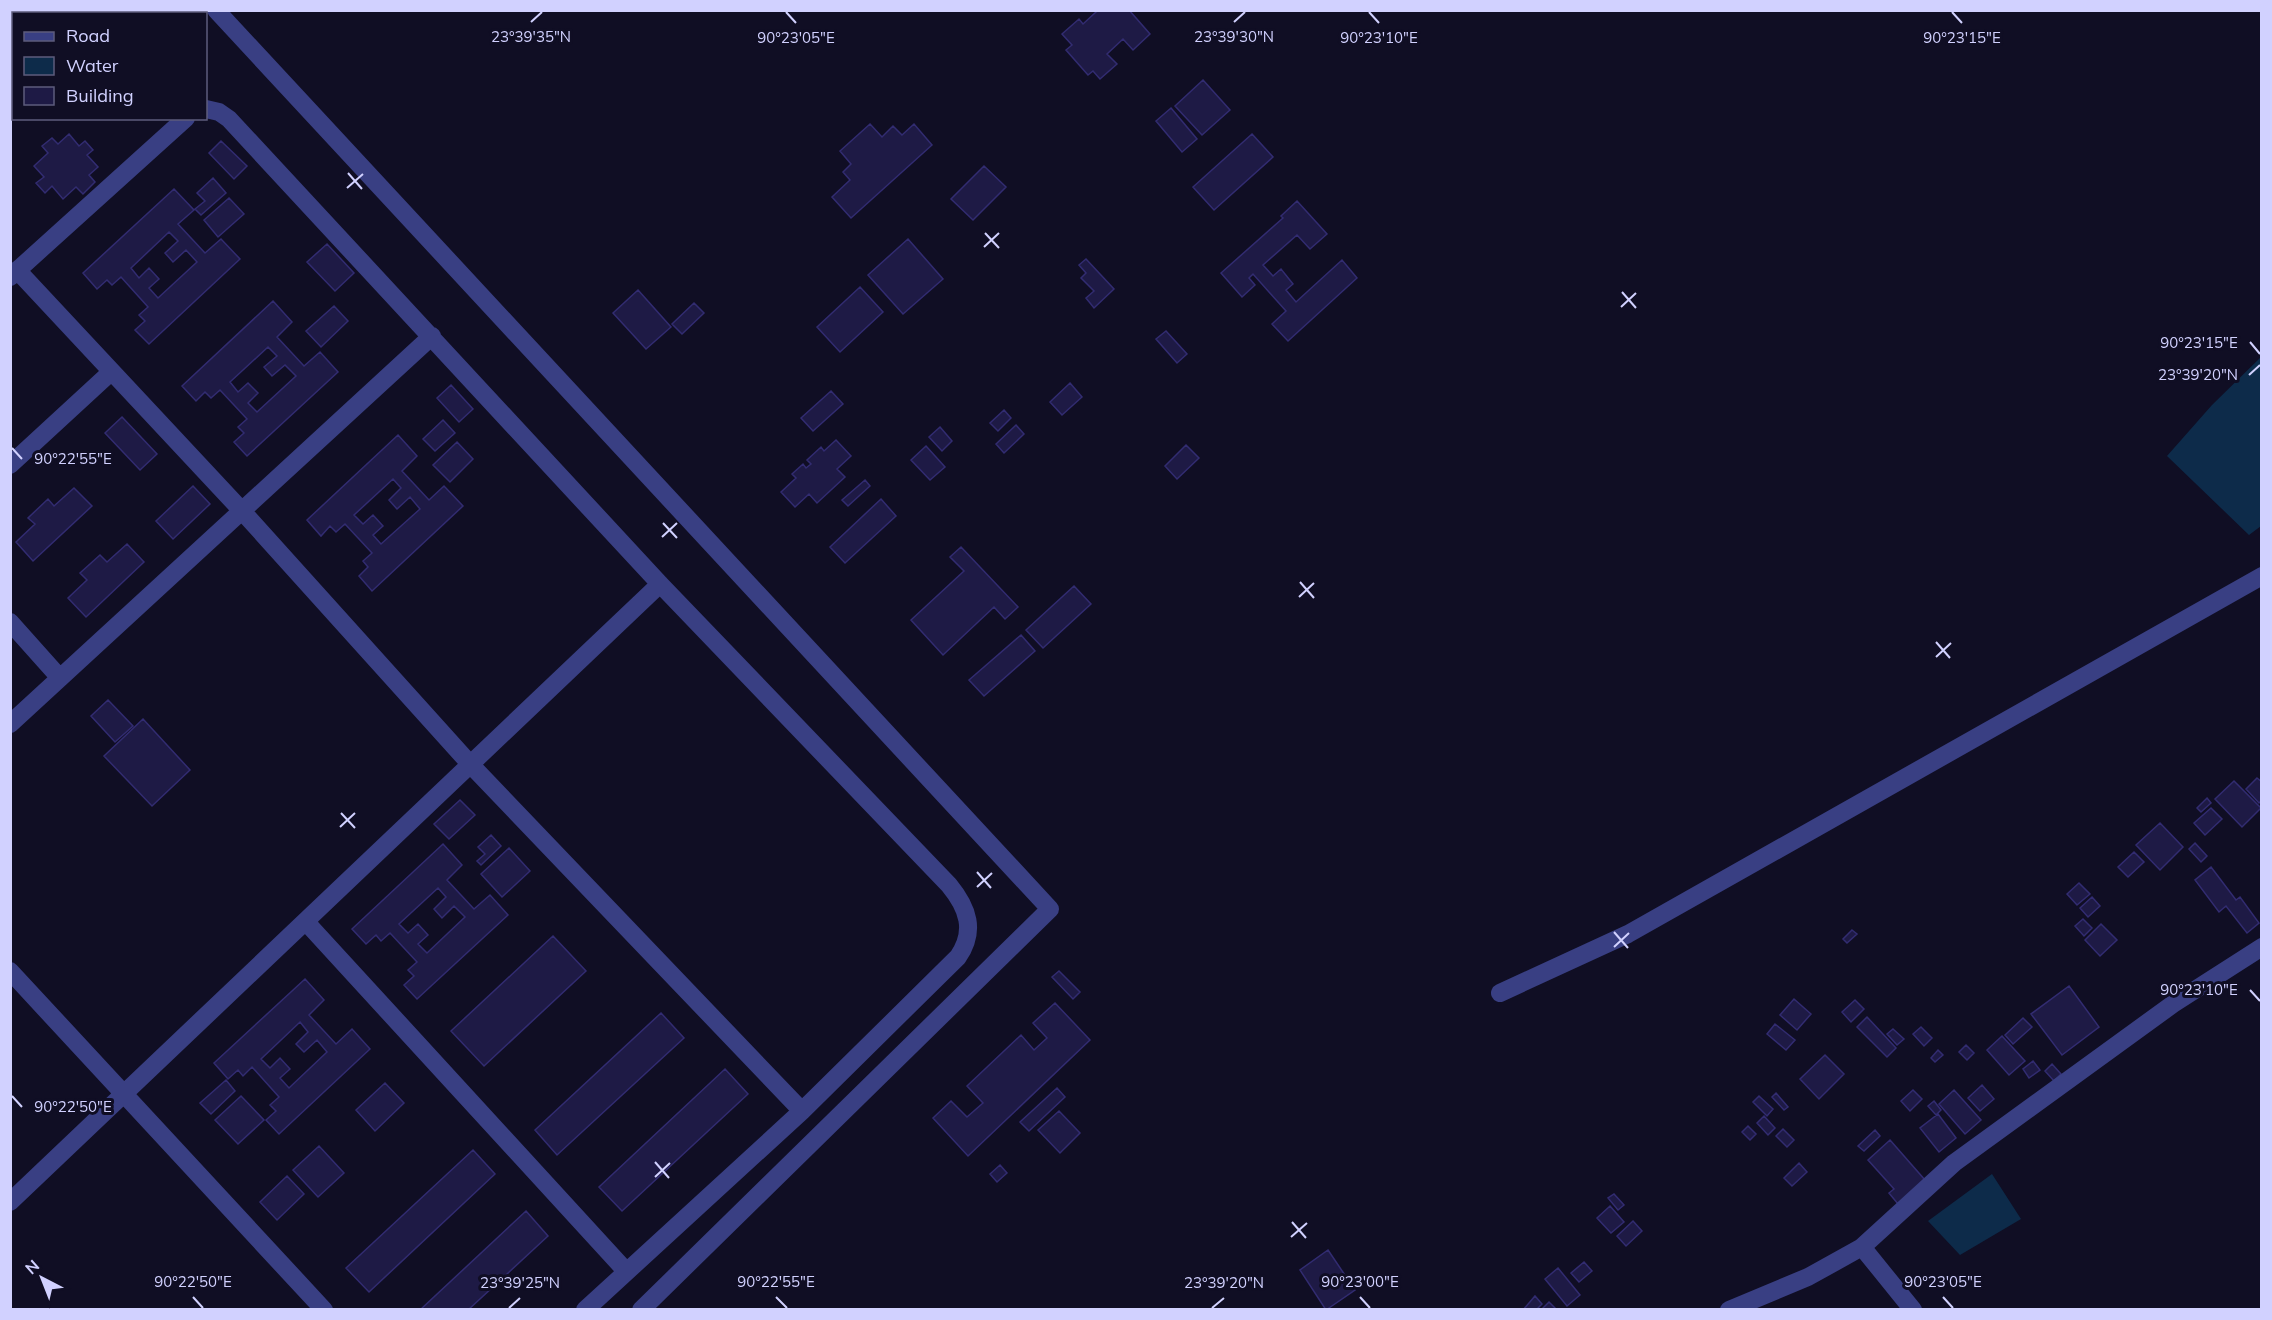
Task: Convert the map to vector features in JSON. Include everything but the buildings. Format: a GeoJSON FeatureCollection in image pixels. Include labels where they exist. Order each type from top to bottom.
{"type":"FeatureCollection","features":[{"type":"Feature","properties":{"kind":"street"},"geometry":{"type":"LineString","coordinates":[[216,10],[1050,909],[641,1310]]}},
{"type":"Feature","properties":{"kind":"street"},"geometry":{"type":"LineString","coordinates":[[207,110],[219,112],[229,119],[660,584],[949,885],[962,901],[969,918],[965,947],[958,957],[802,1111],[585,1310]]}},
{"type":"Feature","properties":{"kind":"street"},"geometry":{"type":"LineString","coordinates":[[184,120],[14,274],[111,372],[243,512],[471,765],[802,1111]]}},
{"type":"Feature","properties":{"kind":"street"},"geometry":{"type":"LineString","coordinates":[[10,724],[432,336]]}},
{"type":"Feature","properties":{"kind":"street"},"geometry":{"type":"LineString","coordinates":[[10,465],[111,372]]}},
{"type":"Feature","properties":{"kind":"street"},"geometry":{"type":"LineString","coordinates":[[1500,993],[1628,934],[2262,576]]}},
{"type":"Feature","properties":{"kind":"street"},"geometry":{"type":"LineString","coordinates":[[10,1202],[660,584]]}},
{"type":"Feature","properties":{"kind":"street"},"geometry":{"type":"LineString","coordinates":[[10,622],[60,678]]}},
{"type":"Feature","properties":{"kind":"street"},"geometry":{"type":"LineString","coordinates":[[306,922],[626,1271]]}},
{"type":"Feature","properties":{"kind":"street"},"geometry":{"type":"LineString","coordinates":[[1729,1310],[1808,1277],[1862,1247],[1954,1163],[2173,1004],[2262,947]]}},
{"type":"Feature","properties":{"kind":"street"},"geometry":{"type":"LineString","coordinates":[[10,971],[324,1310]]}},
{"type":"Feature","properties":{"kind":"street"},"geometry":{"type":"LineString","coordinates":[[1862,1247],[1913,1310]]}},
{"type":"Feature","properties":{"kind":"water"},"geometry":{"type":"Polygon","coordinates":[[[2261,357],[2261,526],[2249,535],[2167,456],[2212,405],[2261,357]]]}},
{"type":"Feature","properties":{"kind":"water"},"geometry":{"type":"Polygon","coordinates":[[[1992,1174],[2021,1219],[1960,1255],[1928,1221],[1992,1174]]]}}]}
